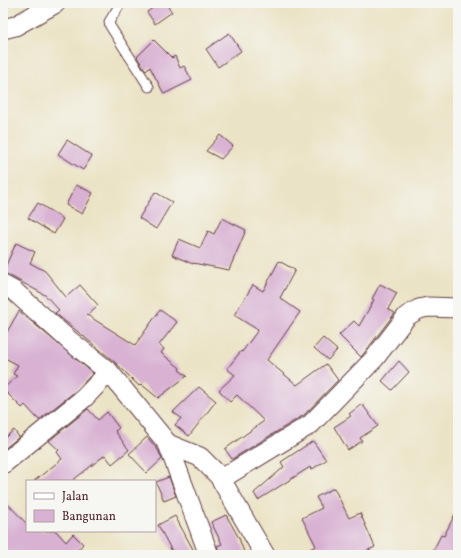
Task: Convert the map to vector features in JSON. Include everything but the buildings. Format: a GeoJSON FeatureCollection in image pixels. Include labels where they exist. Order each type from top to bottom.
{"type":"FeatureCollection","features":[{"type":"Feature","properties":{"kind":"street"},"geometry":{"type":"LineString","coordinates":[[3,29],[15,26],[56,3]]}},
{"type":"Feature","properties":{"kind":"street"},"geometry":{"type":"LineString","coordinates":[[3,285],[14,291],[70,341],[109,372],[168,444],[209,555]]}},
{"type":"Feature","properties":{"kind":"street"},"geometry":{"type":"LineString","coordinates":[[221,479],[311,424],[374,359],[407,316],[419,309],[428,307],[458,308]]}},
{"type":"Feature","properties":{"kind":"street"},"geometry":{"type":"LineString","coordinates":[[3,464],[84,398],[109,372]]}},
{"type":"Feature","properties":{"kind":"street"},"geometry":{"type":"LineString","coordinates":[[168,444],[200,458],[221,479],[265,555]]}},
{"type":"Feature","properties":{"kind":"lane"},"geometry":{"type":"LineString","coordinates":[[116,3],[119,6],[109,22],[110,26],[149,87]]}}]}
